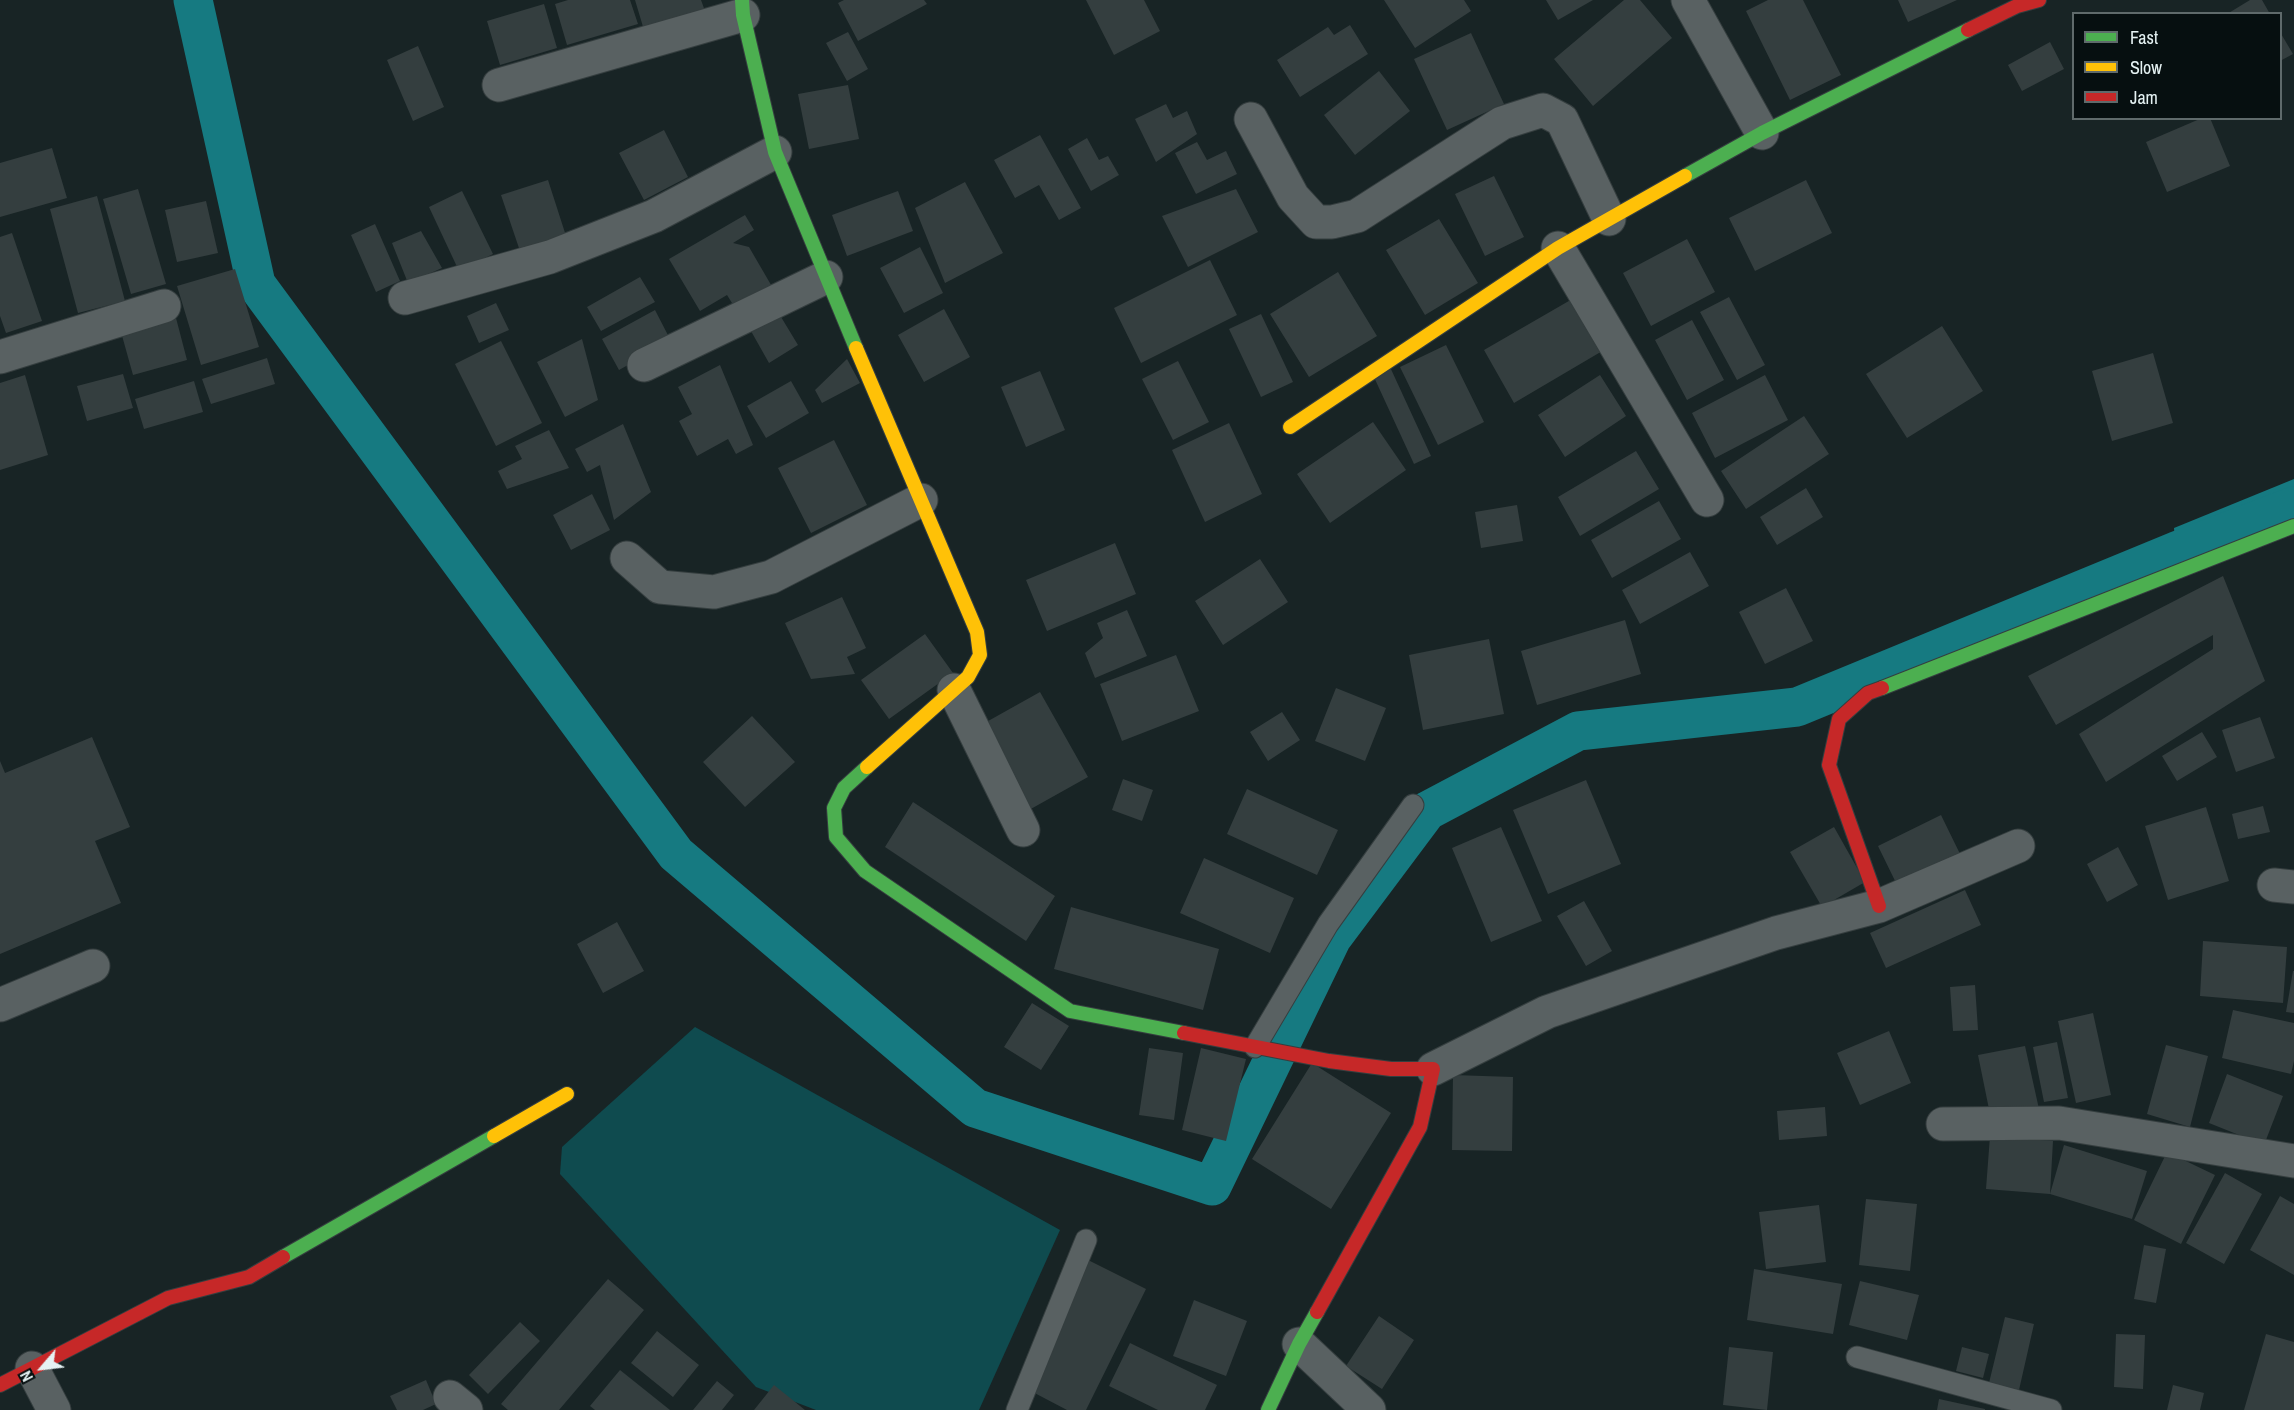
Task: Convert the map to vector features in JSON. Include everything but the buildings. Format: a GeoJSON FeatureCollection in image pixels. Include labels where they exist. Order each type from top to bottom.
{"type":"FeatureCollection","features":[{"type":"Feature","properties":{"kind":"street"},"geometry":{"type":"LineString","coordinates":[[1688,0],[1762,132]]}},
{"type":"Feature","properties":{"kind":"street"},"geometry":{"type":"LineString","coordinates":[[1290,427],[1558,248],[1762,132],[2018,6],[2039,0]]}},
{"type":"Feature","properties":{"kind":"street"},"geometry":{"type":"LineString","coordinates":[[500,85],[742,8],[776,152],[826,277],[977,632],[980,655],[968,677],[844,788],[834,808],[836,837],[865,871],[1070,1011],[1329,1061],[1391,1069],[1433,1069],[1547,1012],[1776,933],[1879,906],[2018,846]]}},
{"type":"Feature","properties":{"kind":"street"},"geometry":{"type":"LineString","coordinates":[[1251,118],[1293,197],[1316,222],[1332,222],[1357,216],[1502,123],[1543,110],[1562,120],[1609,219]]}},
{"type":"Feature","properties":{"kind":"street"},"geometry":{"type":"LineString","coordinates":[[405,298],[550,257],[654,216],[776,152]]}},
{"type":"Feature","properties":{"kind":"street"},"geometry":{"type":"LineString","coordinates":[[1558,248],[1707,500]]}},
{"type":"Feature","properties":{"kind":"street"},"geometry":{"type":"LineString","coordinates":[[644,365],[826,277]]}},
{"type":"Feature","properties":{"kind":"street"},"geometry":{"type":"LineString","coordinates":[[0,357],[164,306]]}},
{"type":"Feature","properties":{"kind":"street"},"geometry":{"type":"LineString","coordinates":[[627,558],[660,587],[714,592],[771,577],[921,500]]}},
{"type":"Feature","properties":{"kind":"street"},"geometry":{"type":"LineString","coordinates":[[1879,906],[1829,765],[1839,719],[1868,693],[2294,526]]}},
{"type":"Feature","properties":{"kind":"street"},"geometry":{"type":"LineString","coordinates":[[954,690],[1023,830]]}},
{"type":"Feature","properties":{"kind":"street"},"geometry":{"type":"LineString","coordinates":[[0,1005],[93,966]]}},
{"type":"Feature","properties":{"kind":"street"},"geometry":{"type":"LineString","coordinates":[[1268,1410],[1299,1344],[1420,1127],[1433,1069]]}},
{"type":"Feature","properties":{"kind":"street"},"geometry":{"type":"LineString","coordinates":[[0,1385],[168,1298],[249,1277],[567,1094]]}},
{"type":"Feature","properties":{"kind":"street"},"geometry":{"type":"LineString","coordinates":[[1943,1124],[2059,1123],[2294,1161]]}},
{"type":"Feature","properties":{"kind":"street"},"geometry":{"type":"LineString","coordinates":[[1299,1344],[1369,1410]]}},
{"type":"Feature","properties":{"kind":"street"},"geometry":{"type":"LineString","coordinates":[[32,1368],[54,1410]]}},
{"type":"Feature","properties":{"kind":"lane"},"geometry":{"type":"LineString","coordinates":[[1262,1048],[1328,924],[1413,805]]}},
{"type":"Feature","properties":{"kind":"lane"},"geometry":{"type":"LineString","coordinates":[[1017,1410],[1086,1240]]}},
{"type":"Feature","properties":{"kind":"lane"},"geometry":{"type":"LineString","coordinates":[[1857,1357],[2051,1410]]}},
{"type":"Feature","properties":{"kind":"shaded area"},"geometry":{"type":"Polygon","coordinates":[[[2294,479],[2294,519],[2179,561],[2174,528],[2294,479]]]}},
{"type":"Feature","properties":{"kind":"shaded area"},"geometry":{"type":"Polygon","coordinates":[[[695,1027],[1060,1230],[979,1410],[816,1410],[756,1387],[560,1174],[562,1147],[695,1027]]]}},
{"type":"Feature","properties":{"kind":"waterway"},"geometry":{"type":"LineString","coordinates":[[193,0],[256,284],[676,854],[975,1108],[1212,1186],[1332,938],[1427,811],[1578,731],[1797,707],[2176,551],[2294,506]]}},
{"type":"Feature","properties":{"kind":"traffic: fast"},"geometry":{"type":"LineString","coordinates":[[742,0],[743,15],[775,152],[856,348]]}},
{"type":"Feature","properties":{"kind":"traffic: fast"},"geometry":{"type":"LineString","coordinates":[[1685,176],[1762,133],[1968,30]]}},
{"type":"Feature","properties":{"kind":"traffic: fast"},"geometry":{"type":"LineString","coordinates":[[1882,688],[2294,526]]}},
{"type":"Feature","properties":{"kind":"traffic: fast"},"geometry":{"type":"LineString","coordinates":[[867,767],[844,788],[834,808],[836,837],[865,871],[1070,1011],[1184,1033]]}},
{"type":"Feature","properties":{"kind":"traffic: fast"},"geometry":{"type":"LineString","coordinates":[[283,1257],[494,1136]]}},
{"type":"Feature","properties":{"kind":"traffic: fast"},"geometry":{"type":"LineString","coordinates":[[1268,1410],[1317,1312]]}},
{"type":"Feature","properties":{"kind":"traffic: slow"},"geometry":{"type":"LineString","coordinates":[[1290,427],[1558,248],[1685,176]]}},
{"type":"Feature","properties":{"kind":"traffic: slow"},"geometry":{"type":"LineString","coordinates":[[856,348],[977,632],[980,655],[968,677],[867,767]]}},
{"type":"Feature","properties":{"kind":"traffic: slow"},"geometry":{"type":"LineString","coordinates":[[494,1136],[567,1094]]}},
{"type":"Feature","properties":{"kind":"traffic: jam"},"geometry":{"type":"LineString","coordinates":[[1968,30],[2017,6],[2039,0]]}},
{"type":"Feature","properties":{"kind":"traffic: jam"},"geometry":{"type":"LineString","coordinates":[[1879,906],[1829,765],[1839,719],[1868,693],[1882,688]]}},
{"type":"Feature","properties":{"kind":"traffic: jam"},"geometry":{"type":"LineString","coordinates":[[1184,1033],[1329,1061],[1391,1069],[1433,1069],[1420,1127],[1317,1312]]}},
{"type":"Feature","properties":{"kind":"traffic: jam"},"geometry":{"type":"LineString","coordinates":[[0,1385],[168,1298],[249,1277],[283,1257]]}}]}
